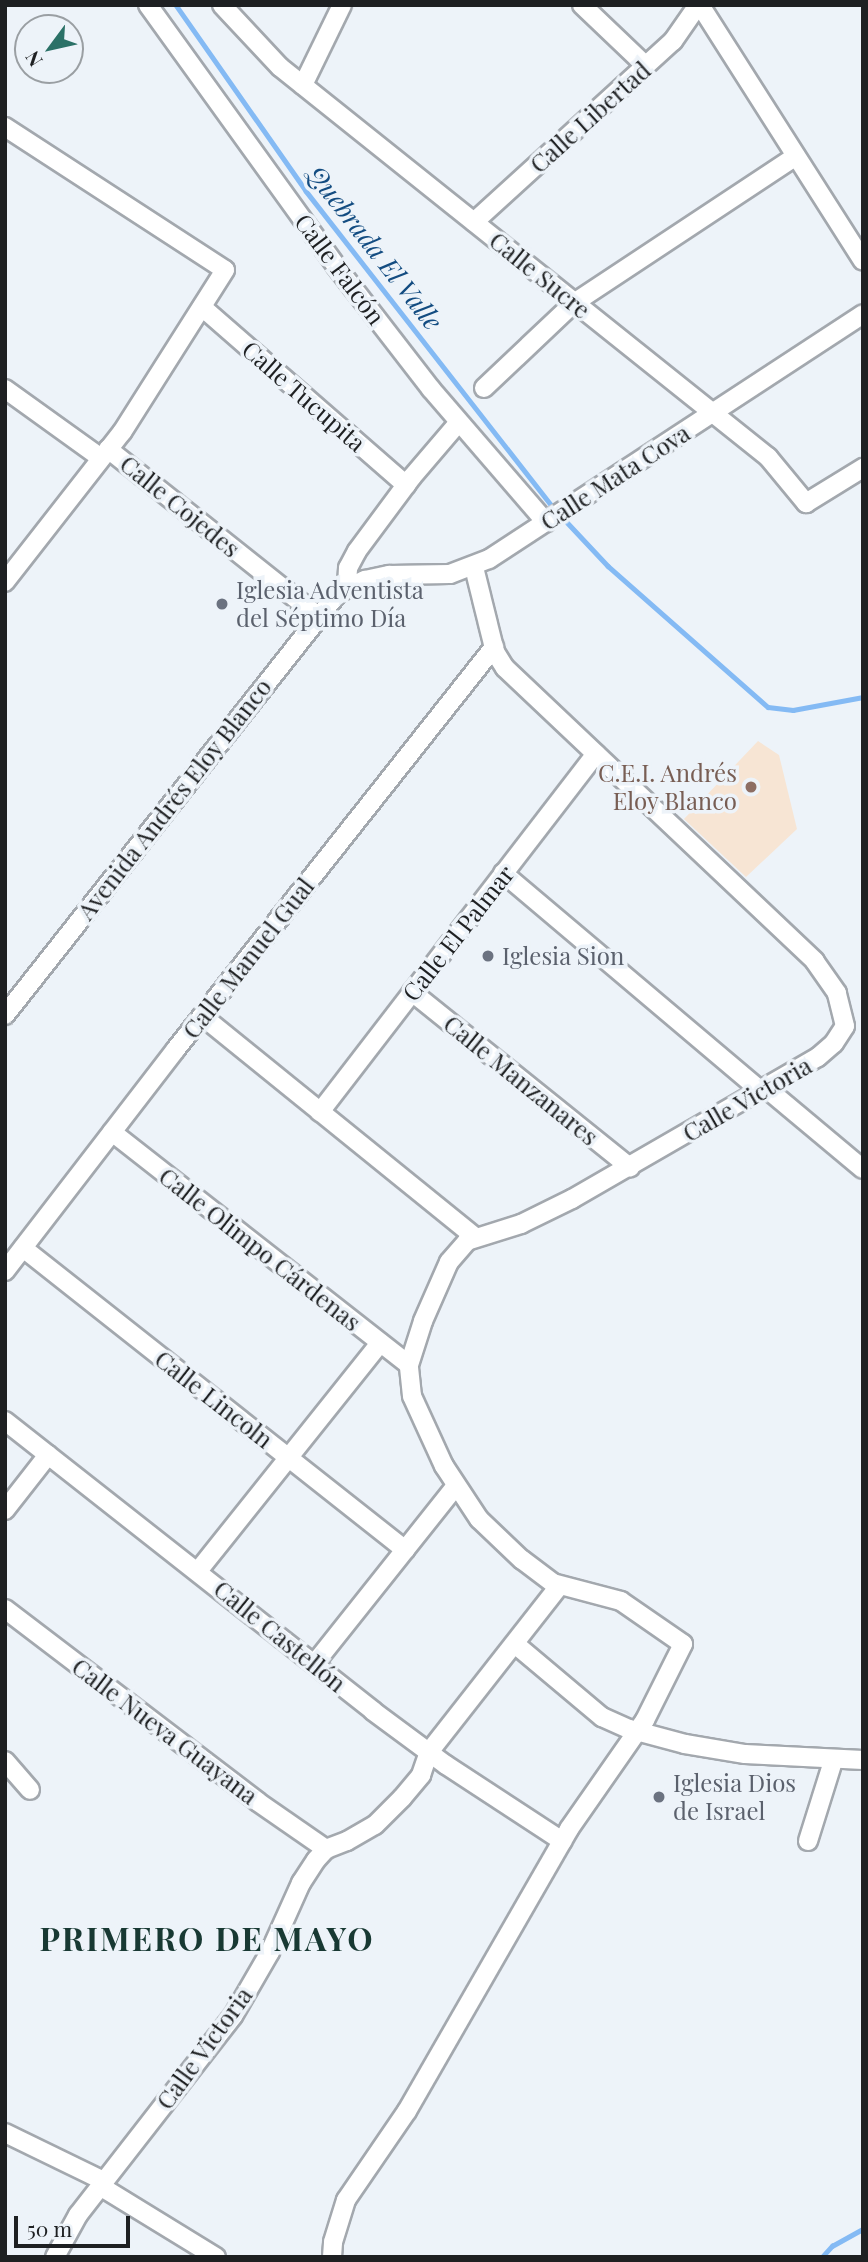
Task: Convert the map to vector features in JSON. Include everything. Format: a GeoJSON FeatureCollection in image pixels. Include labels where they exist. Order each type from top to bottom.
{"type":"FeatureCollection","features":[{"type":"Feature","properties":{"kind":"street","name":"Calle Falcón"},"geometry":{"type":"LineString","coordinates":[[148,5],[336,266],[459,422],[546,522]]}},
{"type":"Feature","properties":{"kind":"street","name":"Calle Sucre"},"geometry":{"type":"LineString","coordinates":[[222,5],[265,54],[768,457],[806,503],[863,468]]}},
{"type":"Feature","properties":{"kind":"street"},"geometry":{"type":"LineString","coordinates":[[303,85],[342,5]]}},
{"type":"Feature","properties":{"kind":"street"},"geometry":{"type":"LineString","coordinates":[[582,5],[646,66]]}},
{"type":"Feature","properties":{"kind":"street"},"geometry":{"type":"LineString","coordinates":[[699,5],[863,261]]}},
{"type":"Feature","properties":{"kind":"street","name":"Calle Libertad"},"geometry":{"type":"LineString","coordinates":[[474,222],[646,66],[687,26],[699,5]]}},
{"type":"Feature","properties":{"kind":"street"},"geometry":{"type":"LineString","coordinates":[[5,127],[225,270],[105,454],[5,582]]}},
{"type":"Feature","properties":{"kind":"street"},"geometry":{"type":"LineString","coordinates":[[484,388],[574,303],[796,156]]}},
{"type":"Feature","properties":{"kind":"street","name":"Calle Tucupita"},"geometry":{"type":"LineString","coordinates":[[202,307],[406,485]]}},
{"type":"Feature","properties":{"kind":"street","name":"Calle Mata Cova"},"geometry":{"type":"LineString","coordinates":[[347,587],[389,575],[450,573],[474,567],[863,314]]}},
{"type":"Feature","properties":{"kind":"street","name":"Calle Cojedes"},"geometry":{"type":"LineString","coordinates":[[5,388],[105,454],[318,615]]}},
{"type":"Feature","properties":{"kind":"street"},"geometry":{"type":"LineString","coordinates":[[347,587],[352,559],[406,485],[459,422]]}},
{"type":"Feature","properties":{"kind":"street","name":"Calle Victoria"},"geometry":{"type":"LineString","coordinates":[[474,567],[494,647],[505,668],[795,941],[823,971],[837,993],[845,1018],[840,1036],[818,1058],[545,1214],[502,1231],[475,1237],[460,1246],[449,1262],[423,1321],[408,1365],[412,1396],[424,1427],[456,1486],[488,1528],[522,1560],[559,1586],[621,1601],[683,1644],[638,1731]]}},
{"type":"Feature","properties":{"kind":"street","name":"Avenida Andrés Eloy Blanco"},"geometry":{"type":"LineString","coordinates":[[5,1015],[318,615],[347,587]]}},
{"type":"Feature","properties":{"kind":"street","name":"Calle Manuel Gual"},"geometry":{"type":"LineString","coordinates":[[5,1271],[202,1016],[494,647]]}},
{"type":"Feature","properties":{"kind":"street","name":"Calle El Palmar"},"geometry":{"type":"LineString","coordinates":[[320,1112],[596,754]]}},
{"type":"Feature","properties":{"kind":"street"},"geometry":{"type":"LineString","coordinates":[[503,873],[763,1090],[863,1169]]}},
{"type":"Feature","properties":{"kind":"street","name":"Calle Manzanares"},"geometry":{"type":"LineString","coordinates":[[412,992],[630,1167]]}},
{"type":"Feature","properties":{"kind":"street"},"geometry":{"type":"LineString","coordinates":[[202,1016],[475,1237]]}},
{"type":"Feature","properties":{"kind":"street","name":"Calle Olimpo Cárdenas"},"geometry":{"type":"LineString","coordinates":[[112,1132],[408,1365]]}},
{"type":"Feature","properties":{"kind":"street","name":"Calle Lincoln"},"geometry":{"type":"LineString","coordinates":[[23,1248],[405,1550]]}},
{"type":"Feature","properties":{"kind":"street"},"geometry":{"type":"LineString","coordinates":[[198,1571],[380,1343]]}},
{"type":"Feature","properties":{"kind":"street","name":"Calle Castellón"},"geometry":{"type":"LineString","coordinates":[[5,1421],[429,1752],[562,1841]]}},
{"type":"Feature","properties":{"kind":"street"},"geometry":{"type":"LineString","coordinates":[[5,1510],[48,1455]]}},
{"type":"Feature","properties":{"kind":"street"},"geometry":{"type":"LineString","coordinates":[[315,1664],[456,1486]]}},
{"type":"Feature","properties":{"kind":"street","name":"Calle Victoria"},"geometry":{"type":"LineString","coordinates":[[55,2257],[67,2232],[102,2184],[223,2031],[270,1952],[301,1884],[326,1849],[363,1832],[387,1814],[421,1774],[429,1752],[559,1586]]}},
{"type":"Feature","properties":{"kind":"street","name":"Calle Nueva Guayana"},"geometry":{"type":"LineString","coordinates":[[5,1609],[258,1802],[326,1849]]}},
{"type":"Feature","properties":{"kind":"street"},"geometry":{"type":"LineString","coordinates":[[515,1643],[602,1717],[638,1731],[685,1744],[745,1754],[833,1761],[863,1760]]}},
{"type":"Feature","properties":{"kind":"street"},"geometry":{"type":"LineString","coordinates":[[332,2257],[333,2242],[346,2200],[396,2130],[562,1841],[638,1731]]}},
{"type":"Feature","properties":{"kind":"street"},"geometry":{"type":"LineString","coordinates":[[5,1761],[30,1790]]}},
{"type":"Feature","properties":{"kind":"street"},"geometry":{"type":"LineString","coordinates":[[808,1841],[833,1761]]}},
{"type":"Feature","properties":{"kind":"street"},"geometry":{"type":"LineString","coordinates":[[5,2133],[102,2184],[216,2257]]}},
{"type":"Feature","properties":{"kind":"shaded area","name":"C.E.I. Andrés Eloy Blanco"},"geometry":{"type":"Polygon","coordinates":[[[758,741],[779,755],[797,829],[746,877],[684,819],[758,741]]]}},
{"type":"Feature","properties":{"kind":"waterway","name":"Quebrada El Valle"},"geometry":{"type":"LineString","coordinates":[[176,5],[306,191],[551,505]]}},
{"type":"Feature","properties":{"kind":"waterway","name":"Quebrada El Valle"},"geometry":{"type":"LineString","coordinates":[[565,520],[608,566],[768,707],[793,710],[863,697]]}},
{"type":"Feature","properties":{"kind":"waterway"},"geometry":{"type":"LineString","coordinates":[[822,2257],[832,2246],[863,2229]]}},
{"type":"Feature","properties":{"kind":"place","name":"Iglesia Adventista del Séptimo Día"},"geometry":{"type":"Point","coordinates":[222,604]}},
{"type":"Feature","properties":{"kind":"place","name":"C.E.I. Andrés Eloy Blanco"},"geometry":{"type":"Point","coordinates":[751,787]}},
{"type":"Feature","properties":{"kind":"place","name":"Iglesia Sion"},"geometry":{"type":"Point","coordinates":[488,956]}},
{"type":"Feature","properties":{"kind":"place","name":"Iglesia Dios de Israel"},"geometry":{"type":"Point","coordinates":[659,1797]}},
{"type":"Feature","properties":{"kind":"district","name":"PRIMERO DE MAYO"},"geometry":{"type":"Point","coordinates":[207,1938]}}]}
